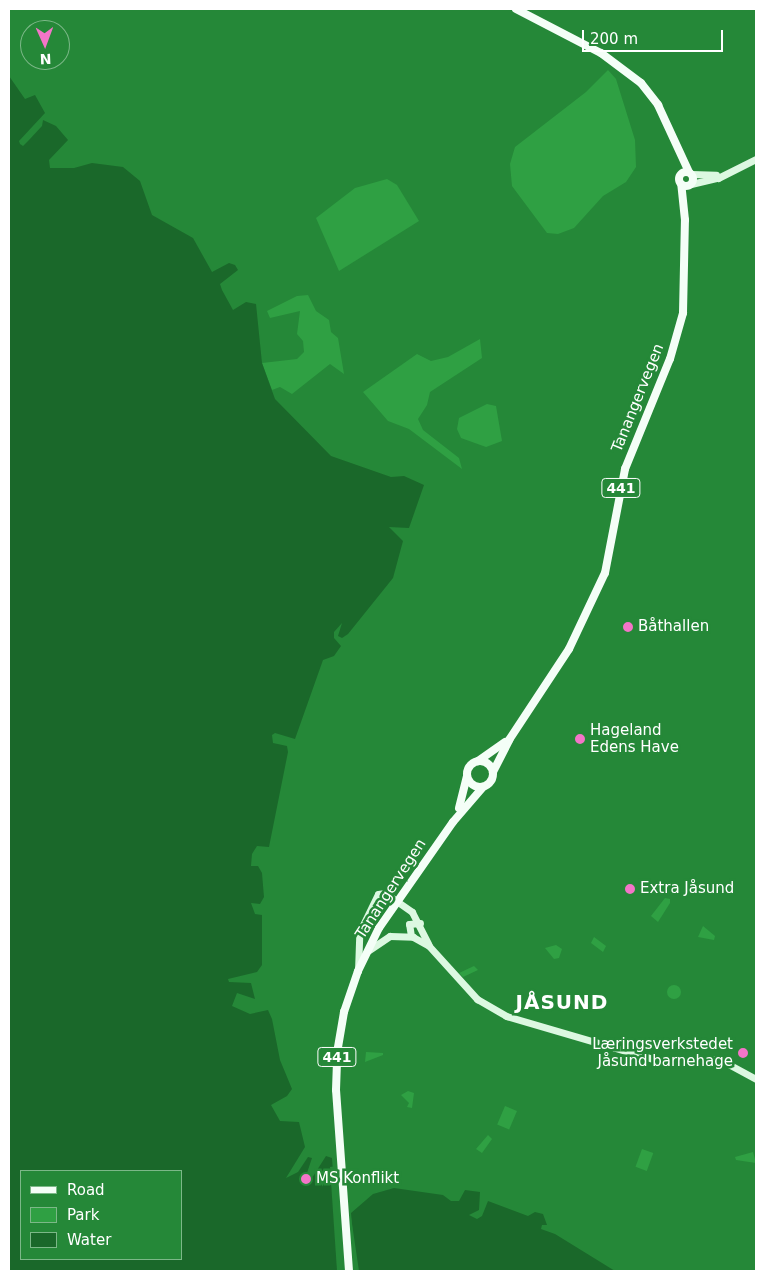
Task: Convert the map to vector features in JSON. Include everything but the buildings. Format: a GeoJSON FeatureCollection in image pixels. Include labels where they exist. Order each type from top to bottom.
{"type":"FeatureCollection","features":[{"type":"Feature","properties":{"kind":"main road","name":"441"},"geometry":{"type":"LineString","coordinates":[[516,9],[585,43],[629,73],[658,105],[690,173],[687,185]]}},
{"type":"Feature","properties":{"kind":"main road","name":"441"},"geometry":{"type":"LineString","coordinates":[[671,131],[679,156],[680,174],[687,185]]}},
{"type":"Feature","properties":{"kind":"main road"},"geometry":{"type":"LineString","coordinates":[[687,185],[726,174],[756,158]]}},
{"type":"Feature","properties":{"kind":"main road"},"geometry":{"type":"LineString","coordinates":[[680,174],[726,174]]}},
{"type":"Feature","properties":{"kind":"main road","name":"Tanangervegen"},"geometry":{"type":"LineString","coordinates":[[493,772],[508,740],[569,649],[605,573],[625,469],[670,359],[682,320],[686,282],[685,220],[687,185]]}},
{"type":"Feature","properties":{"kind":"main road","name":"Tanangervegen"},"geometry":{"type":"LineString","coordinates":[[478,762],[508,740]]}},
{"type":"Feature","properties":{"kind":"main road","name":"441"},"geometry":{"type":"LineString","coordinates":[[467,778],[468,769],[478,762]]}},
{"type":"Feature","properties":{"kind":"main road"},"geometry":{"type":"LineString","coordinates":[[478,762],[486,762],[493,772]]}},
{"type":"Feature","properties":{"kind":"main road","name":"441"},"geometry":{"type":"LineString","coordinates":[[484,787],[492,780],[493,772]]}},
{"type":"Feature","properties":{"kind":"main road"},"geometry":{"type":"LineString","coordinates":[[467,778],[472,784],[484,787]]}},
{"type":"Feature","properties":{"kind":"main road","name":"Tanangervegen"},"geometry":{"type":"LineString","coordinates":[[453,822],[463,800],[467,778]]}},
{"type":"Feature","properties":{"kind":"main road","name":"Tanangervegen"},"geometry":{"type":"LineString","coordinates":[[349,1271],[336,1069],[343,1018],[365,953],[397,899],[453,822],[484,787]]}},
{"type":"Feature","properties":{"kind":"main road"},"geometry":{"type":"LineString","coordinates":[[358,971],[359,934],[378,894],[385,893],[406,908],[420,923],[429,946]]}},
{"type":"Feature","properties":{"kind":"main road"},"geometry":{"type":"LineString","coordinates":[[410,936],[409,924],[420,923]]}},
{"type":"Feature","properties":{"kind":"main road"},"geometry":{"type":"LineString","coordinates":[[365,953],[386,937],[410,936],[429,946],[477,999],[511,1018],[660,1061],[716,1058],[756,1079]]}},
{"type":"Feature","properties":{"kind":"green space"},"geometry":{"type":"Polygon","coordinates":[[[608,70],[616,79],[635,140],[636,167],[626,182],[603,196],[574,228],[558,234],[547,233],[512,186],[510,164],[515,147],[586,92],[608,70]]]}},
{"type":"Feature","properties":{"kind":"green space"},"geometry":{"type":"Polygon","coordinates":[[[387,179],[397,185],[419,221],[339,271],[316,218],[355,188],[387,179]]]}},
{"type":"Feature","properties":{"kind":"green space"},"geometry":{"type":"Polygon","coordinates":[[[308,295],[316,311],[329,320],[331,332],[338,338],[344,374],[330,364],[292,394],[280,387],[272,390],[262,363],[297,359],[304,352],[303,341],[297,334],[300,311],[270,318],[267,311],[297,296],[308,295]]]}},
{"type":"Feature","properties":{"kind":"green space"},"geometry":{"type":"Polygon","coordinates":[[[480,339],[482,358],[430,392],[427,405],[418,419],[423,430],[459,458],[462,469],[409,429],[388,421],[363,392],[417,354],[431,361],[448,357],[480,339]]]}},
{"type":"Feature","properties":{"kind":"green space"},"geometry":{"type":"Polygon","coordinates":[[[487,404],[496,406],[502,441],[486,447],[461,438],[457,429],[459,418],[487,404]]]}},
{"type":"Feature","properties":{"kind":"green space"},"geometry":{"type":"Polygon","coordinates":[[[665,898],[670,899],[670,903],[658,922],[651,916],[665,898]]]}},
{"type":"Feature","properties":{"kind":"green space"},"geometry":{"type":"Polygon","coordinates":[[[703,926],[715,936],[714,940],[698,937],[703,926]]]}},
{"type":"Feature","properties":{"kind":"green space"},"geometry":{"type":"Polygon","coordinates":[[[594,937],[606,946],[603,952],[591,943],[594,937]]]}},
{"type":"Feature","properties":{"kind":"green space"},"geometry":{"type":"Polygon","coordinates":[[[556,945],[562,949],[559,958],[554,959],[545,948],[556,945]]]}},
{"type":"Feature","properties":{"kind":"green space"},"geometry":{"type":"Polygon","coordinates":[[[474,966],[478,970],[463,977],[459,973],[474,966]]]}},
{"type":"Feature","properties":{"kind":"green space"},"geometry":{"type":"Polygon","coordinates":[[[674,985],[679,987],[681,992],[679,997],[674,999],[669,997],[667,992],[669,987],[674,985]]]}},
{"type":"Feature","properties":{"kind":"green space"},"geometry":{"type":"Polygon","coordinates":[[[366,1052],[383,1053],[383,1055],[365,1062],[366,1052]]]}},
{"type":"Feature","properties":{"kind":"green space"},"geometry":{"type":"Polygon","coordinates":[[[408,1091],[414,1093],[412,1108],[407,1107],[409,1103],[401,1095],[408,1091]]]}},
{"type":"Feature","properties":{"kind":"green space"},"geometry":{"type":"Polygon","coordinates":[[[505,1106],[517,1111],[509,1129],[497,1124],[505,1106]]]}},
{"type":"Feature","properties":{"kind":"green space"},"geometry":{"type":"Polygon","coordinates":[[[488,1135],[492,1139],[482,1153],[476,1149],[488,1135]]]}},
{"type":"Feature","properties":{"kind":"green space"},"geometry":{"type":"Polygon","coordinates":[[[642,1149],[653,1153],[647,1171],[636,1167],[642,1149]]]}},
{"type":"Feature","properties":{"kind":"green space"},"geometry":{"type":"Polygon","coordinates":[[[753,1152],[756,1163],[736,1160],[735,1157],[753,1152]]]}},
{"type":"Feature","properties":{"kind":"water"},"geometry":{"type":"Polygon","coordinates":[[[9,76],[25,99],[35,95],[45,113],[19,141],[20,144],[23,146],[29,140],[42,126],[43,120],[56,126],[68,140],[49,160],[50,168],[74,168],[92,163],[123,167],[140,181],[152,215],[193,238],[212,272],[229,263],[235,265],[238,270],[220,284],[233,310],[246,302],[256,304],[262,363],[275,399],[331,456],[391,477],[404,476],[424,485],[409,528],[389,527],[403,541],[393,578],[348,634],[342,638],[338,636],[342,623],[334,632],[334,638],[341,646],[334,656],[323,660],[295,739],[275,733],[272,735],[273,743],[287,746],[288,752],[269,847],[257,846],[252,854],[251,866],[258,866],[262,873],[264,897],[260,904],[251,903],[255,914],[262,915],[262,965],[257,972],[228,979],[229,982],[251,983],[255,999],[237,993],[232,1006],[250,1014],[268,1010],[272,1019],[280,1060],[292,1089],[287,1096],[271,1105],[280,1121],[299,1122],[305,1147],[286,1178],[298,1172],[308,1157],[312,1158],[306,1176],[312,1178],[326,1156],[332,1158],[340,1271],[9,1271],[9,76]]]}},
{"type":"Feature","properties":{"kind":"water"},"geometry":{"type":"Polygon","coordinates":[[[394,1188],[443,1195],[451,1201],[459,1201],[465,1190],[480,1192],[479,1210],[469,1215],[477,1219],[482,1216],[488,1201],[528,1216],[535,1212],[543,1214],[547,1225],[542,1225],[541,1229],[555,1234],[615,1271],[356,1271],[351,1213],[373,1194],[394,1188]]]}},
{"type":"Feature","properties":{"kind":"pier"},"geometry":{"type":"Polygon","coordinates":[[[337,1166],[340,1191],[343,1271],[337,1271],[330,1167],[337,1166]]]}},
{"type":"Feature","properties":{"kind":"pier"},"geometry":{"type":"Polygon","coordinates":[[[351,1210],[359,1271],[354,1271],[348,1213],[351,1210]]]}},
{"type":"Feature","properties":{"kind":"place","name":"Båthallen"},"geometry":{"type":"Point","coordinates":[628,627]}},
{"type":"Feature","properties":{"kind":"place","name":"Hageland Edens Have"},"geometry":{"type":"Point","coordinates":[580,739]}},
{"type":"Feature","properties":{"kind":"place","name":"Extra Jåsund"},"geometry":{"type":"Point","coordinates":[630,889]}},
{"type":"Feature","properties":{"kind":"place","name":"Læringsverkstedet Jåsund barnehage"},"geometry":{"type":"Point","coordinates":[743,1053]}},
{"type":"Feature","properties":{"kind":"place","name":"MS Konflikt"},"geometry":{"type":"Point","coordinates":[306,1179]}},
{"type":"Feature","properties":{"kind":"district","name":"JÅSUND"},"geometry":{"type":"Point","coordinates":[562,1002]}}]}
